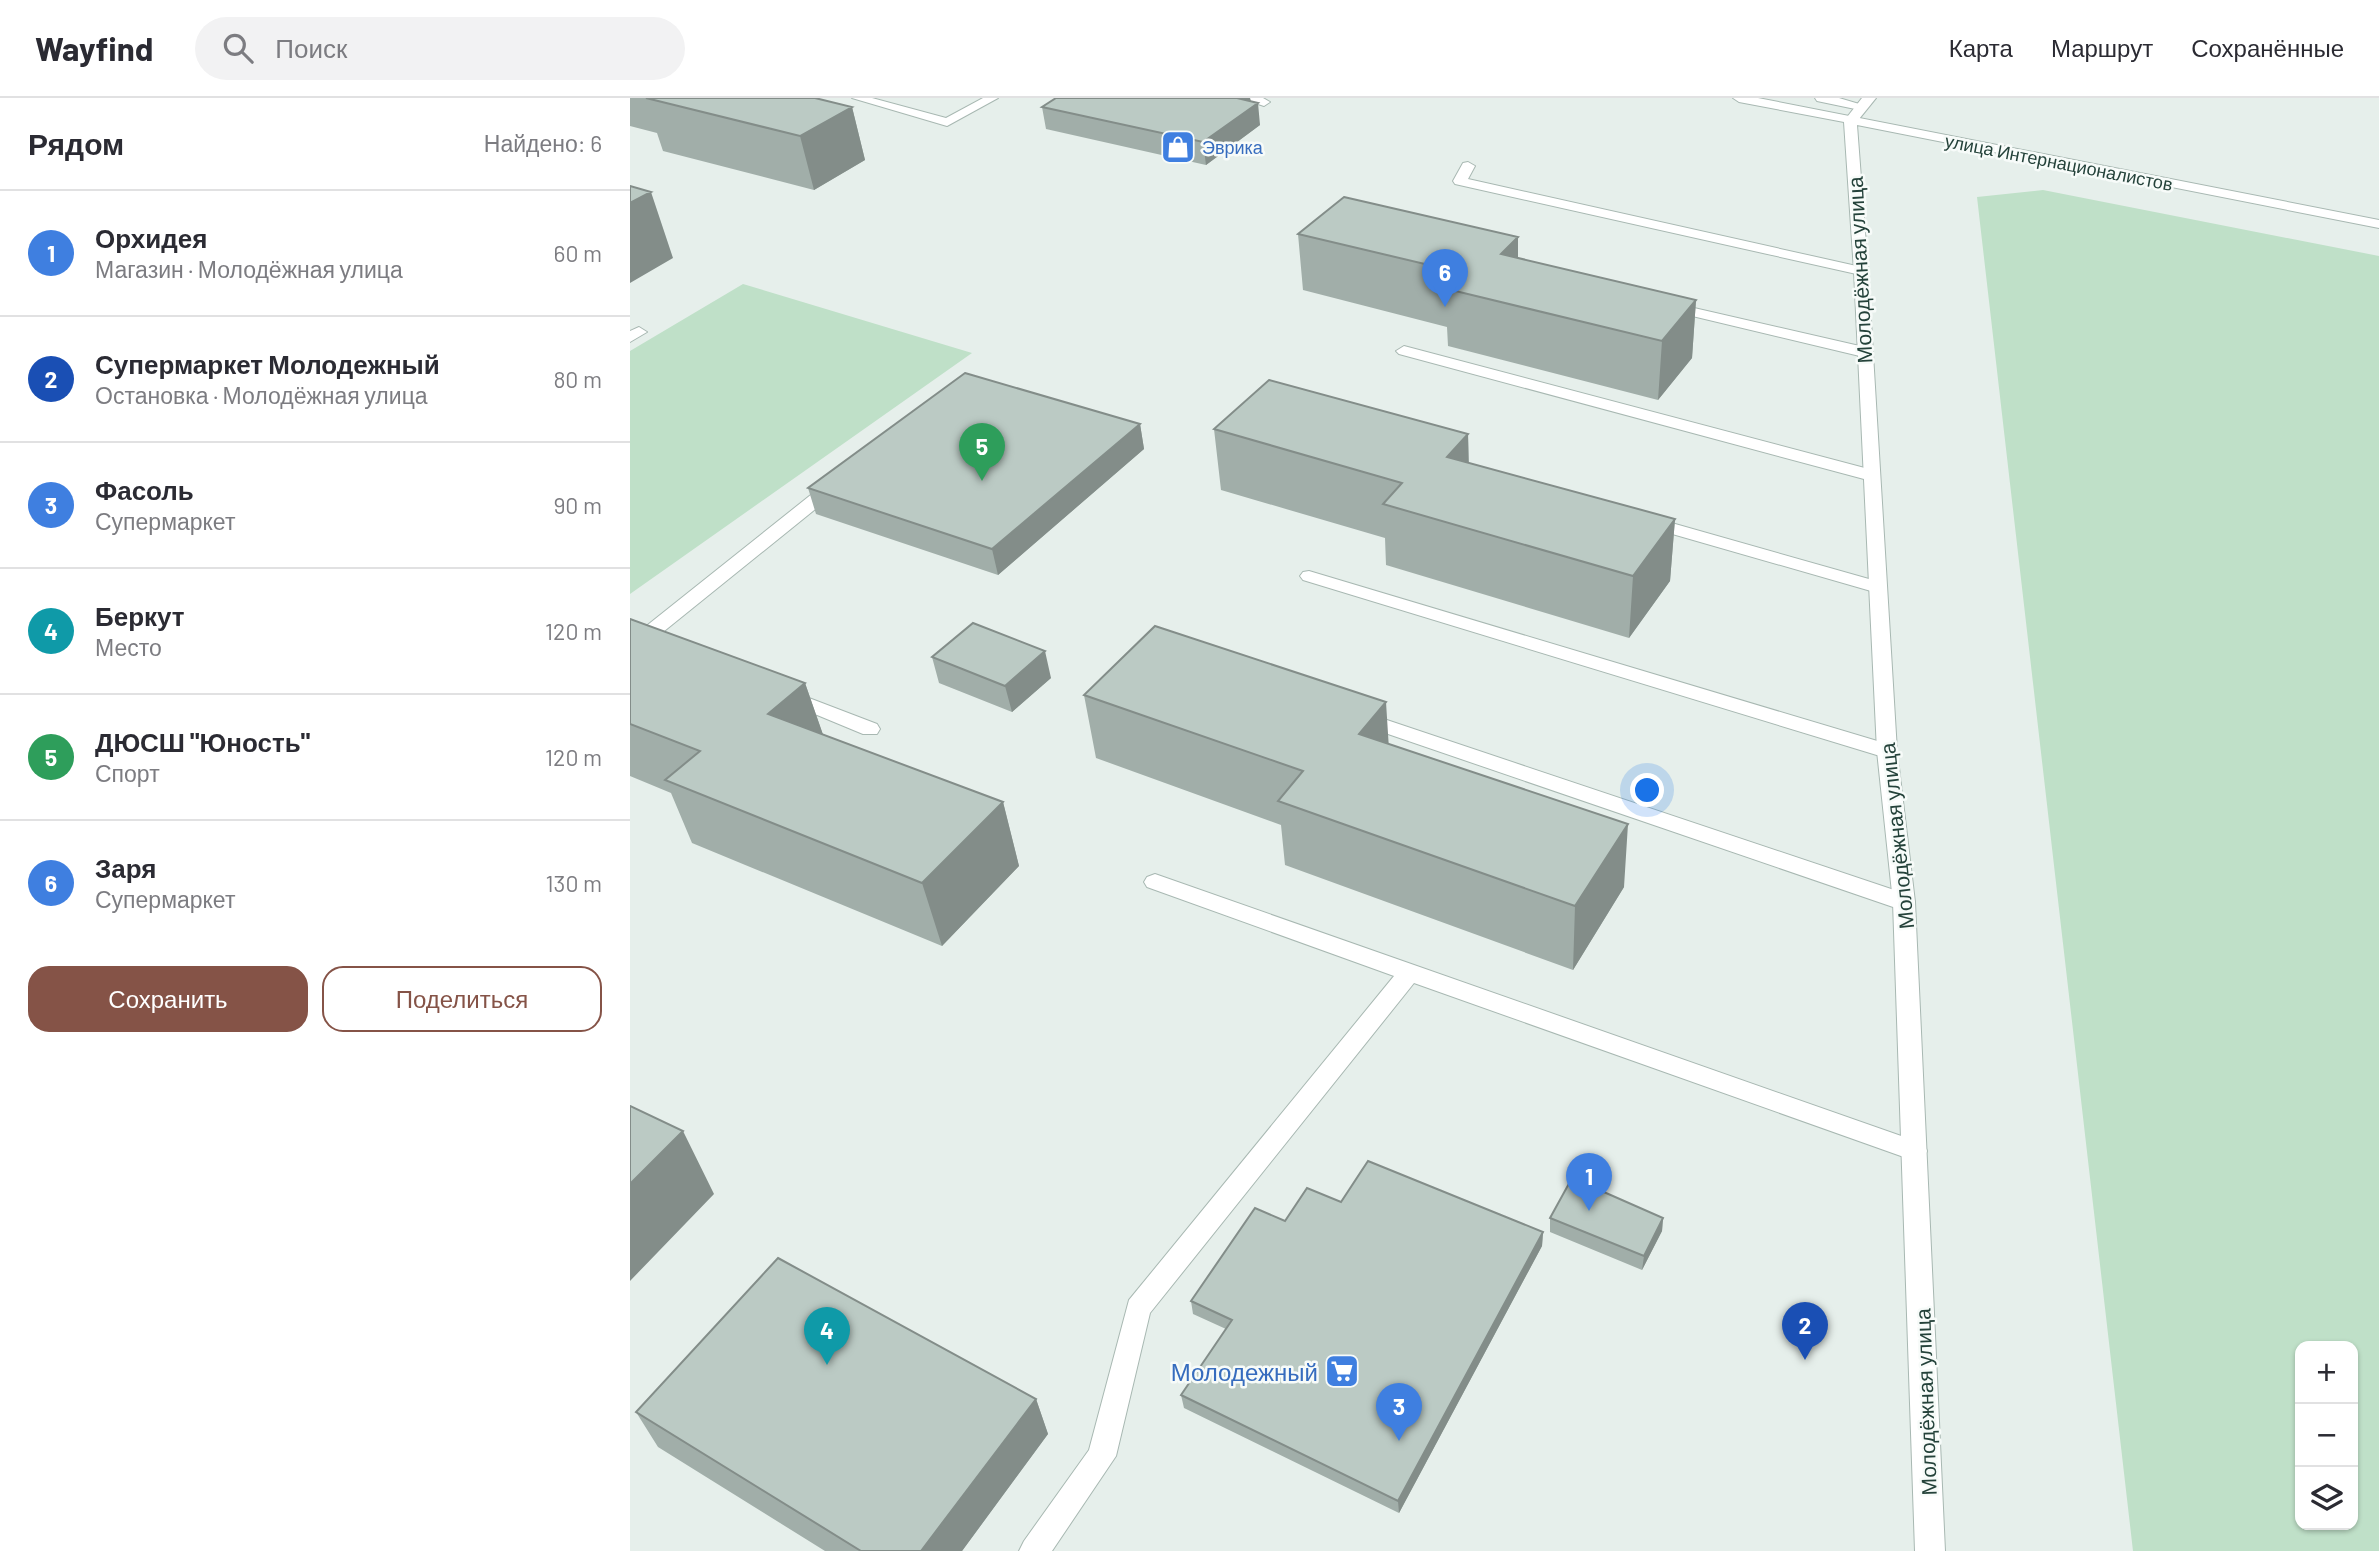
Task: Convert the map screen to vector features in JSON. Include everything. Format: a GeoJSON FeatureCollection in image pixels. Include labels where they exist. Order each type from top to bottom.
{"type":"FeatureCollection","features":[{"type":"Feature","properties":{"kind":"street"},"geometry":{"type":"LineString","coordinates":[[858,98],[947,122],[992,98]]}},
{"type":"Feature","properties":{"kind":"street"},"geometry":{"type":"LineString","coordinates":[[1246,98],[1264,102]]}},
{"type":"Feature","properties":{"kind":"street","name":"улица Интернационалистов"},"geometry":{"type":"LineString","coordinates":[[1739,98],[1860,109]]}},
{"type":"Feature","properties":{"kind":"street","name":"улица Интернационалистов"},"geometry":{"type":"LineString","coordinates":[[1821,98],[1860,109],[2379,224]]}},
{"type":"Feature","properties":{"kind":"street","name":"Молодёжная улица"},"geometry":{"type":"LineString","coordinates":[[1860,109],[1864,352],[1887,751],[1905,902],[1930,1551]]}},
{"type":"Feature","properties":{"kind":"street"},"geometry":{"type":"LineString","coordinates":[[1468,166],[1460,181],[1861,271]]}},
{"type":"Feature","properties":{"kind":"street"},"geometry":{"type":"LineString","coordinates":[[1648,302],[1864,352]]}},
{"type":"Feature","properties":{"kind":"street"},"geometry":{"type":"LineString","coordinates":[[630,330],[639,332],[630,337]]}},
{"type":"Feature","properties":{"kind":"street"},"geometry":{"type":"LineString","coordinates":[[1404,351],[1870,475]]}},
{"type":"Feature","properties":{"kind":"street"},"geometry":{"type":"LineString","coordinates":[[636,644],[843,478]]}},
{"type":"Feature","properties":{"kind":"street"},"geometry":{"type":"LineString","coordinates":[[1626,515],[1877,587]]}},
{"type":"Feature","properties":{"kind":"street"},"geometry":{"type":"LineString","coordinates":[[1309,576],[1887,751]]}},
{"type":"Feature","properties":{"kind":"street"},"geometry":{"type":"LineString","coordinates":[[636,644],[668,649]]}},
{"type":"Feature","properties":{"kind":"street"},"geometry":{"type":"LineString","coordinates":[[769,689],[870,729]]}},
{"type":"Feature","properties":{"kind":"street"},"geometry":{"type":"LineString","coordinates":[[1343,711],[1905,902]]}},
{"type":"Feature","properties":{"kind":"street"},"geometry":{"type":"LineString","coordinates":[[1154,882],[1914,1151]]}},
{"type":"Feature","properties":{"kind":"street"},"geometry":{"type":"LineString","coordinates":[[1034,1551],[1102,1456],[1138,1308],[1410,972]]}},
{"type":"Feature","properties":{"kind":"green space"},"geometry":{"type":"Polygon","coordinates":[[[2043,190],[2379,256],[2379,1551],[2133,1551],[1977,197],[2043,190]]]}},
{"type":"Feature","properties":{"kind":"green space"},"geometry":{"type":"Polygon","coordinates":[[[743,284],[972,353],[630,594],[630,351],[743,284]]]}},
{"type":"Feature","properties":{"kind":"building"},"geometry":{"type":"Polygon","coordinates":[[[646,98],[815,98],[852,107],[800,136],[646,98]]]}},
{"type":"Feature","properties":{"kind":"building"},"geometry":{"type":"Polygon","coordinates":[[[1056,98],[1237,98],[1258,103],[1203,142],[1042,107],[1056,98]]]}},
{"type":"Feature","properties":{"kind":"building"},"geometry":{"type":"Polygon","coordinates":[[[630,186],[651,192],[630,203],[630,186]]]}},
{"type":"Feature","properties":{"kind":"building"},"geometry":{"type":"Polygon","coordinates":[[[1344,197],[1518,237],[1501,254],[1696,300],[1662,341],[1447,289],[1463,273],[1298,234],[1344,197]]]}},
{"type":"Feature","properties":{"kind":"building"},"geometry":{"type":"Polygon","coordinates":[[[965,373],[1140,424],[992,549],[808,488],[965,373]]]}},
{"type":"Feature","properties":{"kind":"building"},"geometry":{"type":"Polygon","coordinates":[[[1269,380],[1468,434],[1447,457],[1675,519],[1633,576],[1383,504],[1402,483],[1214,429],[1269,380]]]}},
{"type":"Feature","properties":{"kind":"building"},"geometry":{"type":"Polygon","coordinates":[[[630,619],[805,683],[768,714],[1003,802],[922,883],[665,780],[700,751],[630,724],[630,619]]]}},
{"type":"Feature","properties":{"kind":"building"},"geometry":{"type":"Polygon","coordinates":[[[973,623],[1045,651],[1005,686],[932,657],[973,623]]]}},
{"type":"Feature","properties":{"kind":"building"},"geometry":{"type":"Polygon","coordinates":[[[1155,626],[1386,702],[1359,734],[1628,824],[1575,906],[1278,801],[1303,771],[1084,695],[1155,626]]]}},
{"type":"Feature","properties":{"kind":"building"},"geometry":{"type":"Polygon","coordinates":[[[630,1106],[683,1131],[630,1184],[630,1106]]]}},
{"type":"Feature","properties":{"kind":"building","name":"Молодежный"},"geometry":{"type":"Polygon","coordinates":[[[1368,1161],[1543,1232],[1398,1501],[1181,1395],[1232,1320],[1191,1301],[1255,1208],[1285,1221],[1307,1188],[1341,1202],[1368,1161]]]}},
{"type":"Feature","properties":{"kind":"building"},"geometry":{"type":"Polygon","coordinates":[[[1572,1178],[1663,1218],[1644,1256],[1550,1218],[1572,1178]]]}},
{"type":"Feature","properties":{"kind":"building"},"geometry":{"type":"Polygon","coordinates":[[[778,1258],[1036,1399],[921,1551],[861,1551],[636,1412],[778,1258]]]}},
{"type":"Feature","properties":{"kind":"place","name":"Эврика"},"geometry":{"type":"Point","coordinates":[1178,147]}},
{"type":"Feature","properties":{"kind":"place","name":"Заря"},"geometry":{"type":"Point","coordinates":[1445,307]}},
{"type":"Feature","properties":{"kind":"place","name":"ДЮСШ \"Юность\""},"geometry":{"type":"Point","coordinates":[982,481]}},
{"type":"Feature","properties":{"kind":"place","name":"Орхидея"},"geometry":{"type":"Point","coordinates":[1589,1211]}},
{"type":"Feature","properties":{"kind":"place","name":"Супермаркет Молодежный"},"geometry":{"type":"Point","coordinates":[1805,1360]}},
{"type":"Feature","properties":{"kind":"place","name":"Беркут"},"geometry":{"type":"Point","coordinates":[827,1365]}},
{"type":"Feature","properties":{"kind":"place","name":"Молодежный"},"geometry":{"type":"Point","coordinates":[1342,1371]}},
{"type":"Feature","properties":{"kind":"place","name":"Фасоль"},"geometry":{"type":"Point","coordinates":[1399,1441]}}]}
